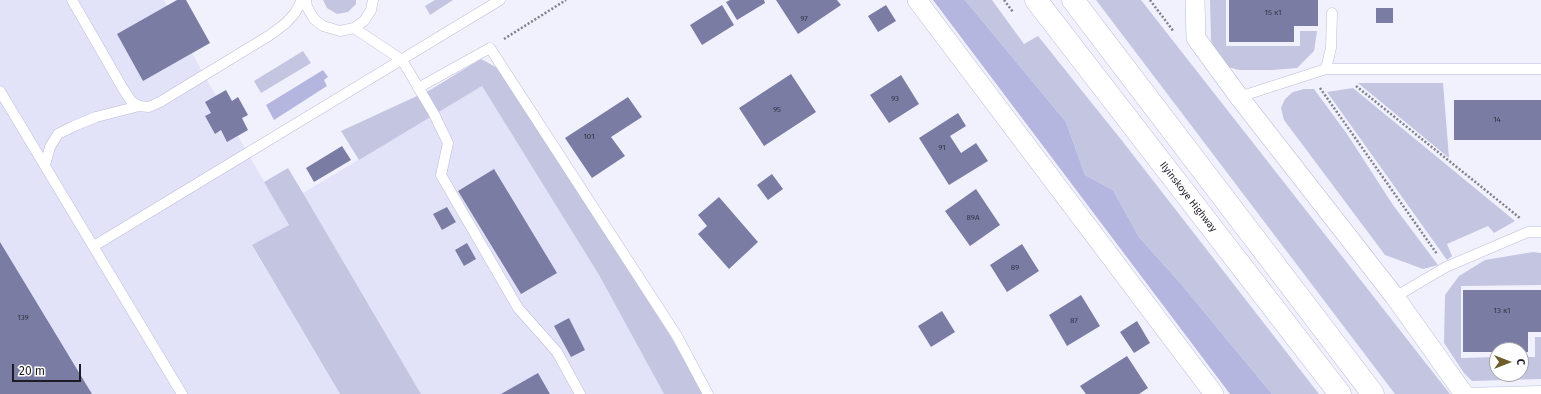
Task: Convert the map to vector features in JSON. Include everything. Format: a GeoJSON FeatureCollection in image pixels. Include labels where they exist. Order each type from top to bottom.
{"type":"FeatureCollection","features":[{"type":"Feature","properties":{"kind":"main road","name":"Ilyinskoye Highway"},"geometry":{"type":"LineString","coordinates":[[1036,0],[1340,394]]}},
{"type":"Feature","properties":{"kind":"main road"},"geometry":{"type":"LineString","coordinates":[[1073,0],[1373,394]]}},
{"type":"Feature","properties":{"kind":"street"},"geometry":{"type":"LineString","coordinates":[[917,0],[1214,394]]}},
{"type":"Feature","properties":{"kind":"street"},"geometry":{"type":"LineString","coordinates":[[1195,0],[1196,38],[1239,97],[1395,297],[1464,394]]}},
{"type":"Feature","properties":{"kind":"lane"},"geometry":{"type":"LineString","coordinates":[[72,0],[122,87],[131,101],[139,106]]}},
{"type":"Feature","properties":{"kind":"lane"},"geometry":{"type":"LineString","coordinates":[[44,165],[50,147],[58,134],[96,116],[139,106],[149,107],[160,102],[270,35],[286,23],[295,13],[302,0]]}},
{"type":"Feature","properties":{"kind":"lane"},"geometry":{"type":"LineString","coordinates":[[306,0],[307,6],[314,19],[323,26],[340,30],[354,28],[364,21],[371,10],[373,0]]}},
{"type":"Feature","properties":{"kind":"lane"},"geometry":{"type":"LineString","coordinates":[[94,246],[500,0]]}},
{"type":"Feature","properties":{"kind":"lane"},"geometry":{"type":"LineString","coordinates":[[1326,69],[1331,48],[1332,13]]}},
{"type":"Feature","properties":{"kind":"lane"},"geometry":{"type":"LineString","coordinates":[[354,28],[402,60],[434,114],[448,143],[441,175],[518,308],[557,352],[580,394]]}},
{"type":"Feature","properties":{"kind":"lane"},"geometry":{"type":"LineString","coordinates":[[418,88],[490,48],[677,336],[708,394]]}},
{"type":"Feature","properties":{"kind":"lane"},"geometry":{"type":"LineString","coordinates":[[1239,97],[1326,69],[1541,69]]}},
{"type":"Feature","properties":{"kind":"lane"},"geometry":{"type":"LineString","coordinates":[[0,92],[182,394]]}},
{"type":"Feature","properties":{"kind":"lane"},"geometry":{"type":"LineString","coordinates":[[1395,297],[1446,267],[1528,232],[1540,232]]}},
{"type":"Feature","properties":{"kind":"lane"},"geometry":{"type":"LineString","coordinates":[[1464,394],[1541,391]]}},
{"type":"Feature","properties":{"kind":"path"},"geometry":{"type":"LineString","coordinates":[[490,48],[566,0]]}},
{"type":"Feature","properties":{"kind":"path"},"geometry":{"type":"LineString","coordinates":[[1004,0],[1013,12]]}},
{"type":"Feature","properties":{"kind":"path"},"geometry":{"type":"LineString","coordinates":[[1150,0],[1177,36],[1196,38]]}},
{"type":"Feature","properties":{"kind":"path"},"geometry":{"type":"LineString","coordinates":[[1341,69],[1356,86],[1487,192],[1540,232]]}},
{"type":"Feature","properties":{"kind":"path"},"geometry":{"type":"LineString","coordinates":[[1314,73],[1321,91],[1446,267]]}},
{"type":"Feature","properties":{"kind":"shaded area"},"geometry":{"type":"Polygon","coordinates":[[[0,0],[164,0],[167,6],[177,0],[186,0],[210,43],[192,53],[216,96],[226,90],[232,101],[238,97],[248,115],[242,119],[248,130],[238,136],[289,225],[252,246],[340,394],[0,394],[0,0]]]}},
{"type":"Feature","properties":{"kind":"shaded area"},"geometry":{"type":"Polygon","coordinates":[[[323,0],[356,0],[356,4],[348,12],[337,14],[327,8],[323,0]]]}},
{"type":"Feature","properties":{"kind":"shaded area"},"geometry":{"type":"Polygon","coordinates":[[[435,0],[453,0],[430,15],[425,6],[435,0]]]}},
{"type":"Feature","properties":{"kind":"shaded area"},"geometry":{"type":"Polygon","coordinates":[[[933,0],[965,0],[1066,122],[1085,175],[1113,190],[1139,237],[1181,284],[1272,394],[1230,394],[933,0]]]}},
{"type":"Feature","properties":{"kind":"shaded area"},"geometry":{"type":"Polygon","coordinates":[[[965,0],[992,0],[1024,44],[1038,36],[1123,142],[1319,394],[1272,394],[1181,284],[1139,237],[1113,190],[1085,175],[1066,122],[965,0]]]}},
{"type":"Feature","properties":{"kind":"shaded area"},"geometry":{"type":"Polygon","coordinates":[[[1096,0],[1141,0],[1450,394],[1395,394],[1096,0]]]}},
{"type":"Feature","properties":{"kind":"shaded area"},"geometry":{"type":"Polygon","coordinates":[[[1210,0],[1226,0],[1226,46],[1300,46],[1300,31],[1317,31],[1314,51],[1297,68],[1239,70],[1228,67],[1219,61],[1211,40],[1210,0]]]}},
{"type":"Feature","properties":{"kind":"shaded area"},"geometry":{"type":"Polygon","coordinates":[[[303,51],[311,63],[261,93],[254,81],[303,51]]]}},
{"type":"Feature","properties":{"kind":"shaded area"},"geometry":{"type":"Polygon","coordinates":[[[481,59],[501,70],[671,337],[703,394],[664,394],[599,275],[482,86],[359,160],[341,131],[430,90],[481,59]]]}},
{"type":"Feature","properties":{"kind":"shaded area"},"geometry":{"type":"Polygon","coordinates":[[[323,70],[328,77],[324,80],[327,86],[274,120],[266,105],[323,70]]]}},
{"type":"Feature","properties":{"kind":"shaded area"},"geometry":{"type":"Polygon","coordinates":[[[1358,83],[1443,83],[1449,158],[1358,83]]]}},
{"type":"Feature","properties":{"kind":"shaded area"},"geometry":{"type":"Polygon","coordinates":[[[482,86],[599,275],[664,394],[421,394],[303,193],[482,86]]]}},
{"type":"Feature","properties":{"kind":"shaded area"},"geometry":{"type":"Polygon","coordinates":[[[1353,88],[1515,221],[1494,233],[1488,226],[1447,244],[1452,256],[1447,260],[1327,92],[1353,88]]]}},
{"type":"Feature","properties":{"kind":"shaded area"},"geometry":{"type":"Polygon","coordinates":[[[1304,89],[1314,89],[1347,134],[1393,205],[1438,265],[1423,269],[1385,255],[1284,120],[1281,108],[1285,99],[1293,92],[1304,89]]]}},
{"type":"Feature","properties":{"kind":"shaded area"},"geometry":{"type":"Polygon","coordinates":[[[288,168],[421,394],[340,394],[252,245],[289,225],[264,182],[288,168]]]}},
{"type":"Feature","properties":{"kind":"shaded area"},"geometry":{"type":"Polygon","coordinates":[[[1533,252],[1541,253],[1541,285],[1461,286],[1461,358],[1489,357],[1489,381],[1472,381],[1464,373],[1444,343],[1445,295],[1459,276],[1485,260],[1533,252]]]}},
{"type":"Feature","properties":{"kind":"shaded area"},"geometry":{"type":"Polygon","coordinates":[[[1535,337],[1541,337],[1541,379],[1529,379],[1529,357],[1535,357],[1535,337]]]}},
{"type":"Feature","properties":{"kind":"building"},"geometry":{"type":"Polygon","coordinates":[[[177,0],[186,0],[210,43],[143,81],[117,34],[177,0]]]}},
{"type":"Feature","properties":{"kind":"building"},"geometry":{"type":"Polygon","coordinates":[[[730,0],[764,0],[765,3],[737,20],[726,2],[730,0]]]}},
{"type":"Feature","properties":{"kind":"building"},"geometry":{"type":"Polygon","coordinates":[[[776,0],[837,0],[841,5],[798,34],[776,0]]]}},
{"type":"Feature","properties":{"kind":"building"},"geometry":{"type":"Polygon","coordinates":[[[1229,0],[1318,0],[1318,26],[1294,26],[1294,42],[1229,42],[1229,0]]]}},
{"type":"Feature","properties":{"kind":"building"},"geometry":{"type":"Polygon","coordinates":[[[722,5],[734,25],[702,45],[690,25],[722,5]]]}},
{"type":"Feature","properties":{"kind":"building"},"geometry":{"type":"Polygon","coordinates":[[[886,5],[896,21],[878,32],[868,16],[886,5]]]}},
{"type":"Feature","properties":{"kind":"building"},"geometry":{"type":"Polygon","coordinates":[[[1376,8],[1393,8],[1393,23],[1376,23],[1376,8]]]}},
{"type":"Feature","properties":{"kind":"building"},"geometry":{"type":"Polygon","coordinates":[[[791,74],[816,112],[764,146],[739,108],[791,74]]]}},
{"type":"Feature","properties":{"kind":"building"},"geometry":{"type":"Polygon","coordinates":[[[901,75],[919,104],[889,123],[870,95],[901,75]]]}},
{"type":"Feature","properties":{"kind":"building"},"geometry":{"type":"Polygon","coordinates":[[[226,90],[232,101],[238,97],[248,115],[242,118],[248,130],[227,142],[221,130],[215,134],[205,116],[211,113],[205,102],[226,90]]]}},
{"type":"Feature","properties":{"kind":"building"},"geometry":{"type":"Polygon","coordinates":[[[628,97],[642,117],[611,137],[625,156],[592,178],[565,138],[628,97]]]}},
{"type":"Feature","properties":{"kind":"building"},"geometry":{"type":"Polygon","coordinates":[[[1454,100],[1541,100],[1541,140],[1454,140],[1454,100]]]}},
{"type":"Feature","properties":{"kind":"building"},"geometry":{"type":"Polygon","coordinates":[[[958,113],[966,126],[950,136],[961,153],[976,143],[988,161],[949,185],[919,138],[958,113]]]}},
{"type":"Feature","properties":{"kind":"building"},"geometry":{"type":"Polygon","coordinates":[[[342,146],[351,160],[314,182],[306,168],[342,146]]]}},
{"type":"Feature","properties":{"kind":"building"},"geometry":{"type":"Polygon","coordinates":[[[494,169],[557,273],[521,294],[458,191],[494,169]]]}},
{"type":"Feature","properties":{"kind":"building"},"geometry":{"type":"Polygon","coordinates":[[[772,174],[783,189],[768,200],[757,185],[772,174]]]}},
{"type":"Feature","properties":{"kind":"building"},"geometry":{"type":"Polygon","coordinates":[[[976,189],[1000,225],[970,246],[945,211],[976,189]]]}},
{"type":"Feature","properties":{"kind":"building"},"geometry":{"type":"Polygon","coordinates":[[[719,197],[758,242],[729,269],[698,234],[707,226],[698,215],[719,197]]]}},
{"type":"Feature","properties":{"kind":"building"},"geometry":{"type":"Polygon","coordinates":[[[447,207],[456,222],[442,230],[433,214],[447,207]]]}},
{"type":"Feature","properties":{"kind":"building"},"geometry":{"type":"Polygon","coordinates":[[[0,242],[92,394],[0,394],[0,242]]]}},
{"type":"Feature","properties":{"kind":"building"},"geometry":{"type":"Polygon","coordinates":[[[467,243],[476,259],[464,266],[455,250],[467,243]]]}},
{"type":"Feature","properties":{"kind":"building"},"geometry":{"type":"Polygon","coordinates":[[[1022,244],[1039,271],[1007,292],[990,265],[1022,244]]]}},
{"type":"Feature","properties":{"kind":"building"},"geometry":{"type":"Polygon","coordinates":[[[1463,290],[1541,290],[1541,332],[1528,332],[1528,342],[1489,342],[1489,352],[1463,352],[1463,290]]]}},
{"type":"Feature","properties":{"kind":"building"},"geometry":{"type":"Polygon","coordinates":[[[1081,295],[1100,326],[1067,346],[1049,315],[1081,295]]]}},
{"type":"Feature","properties":{"kind":"building"},"geometry":{"type":"Polygon","coordinates":[[[942,311],[955,332],[931,347],[918,326],[942,311]]]}},
{"type":"Feature","properties":{"kind":"building"},"geometry":{"type":"Polygon","coordinates":[[[569,318],[585,350],[571,357],[554,326],[569,318]]]}},
{"type":"Feature","properties":{"kind":"building"},"geometry":{"type":"Polygon","coordinates":[[[1137,321],[1150,343],[1134,353],[1120,332],[1137,321]]]}},
{"type":"Feature","properties":{"kind":"building"},"geometry":{"type":"Polygon","coordinates":[[[1127,356],[1148,388],[1139,394],[1086,394],[1080,386],[1127,356]]]}},
{"type":"Feature","properties":{"kind":"building"},"geometry":{"type":"Polygon","coordinates":[[[538,373],[550,394],[501,394],[538,373]]]}}]}
